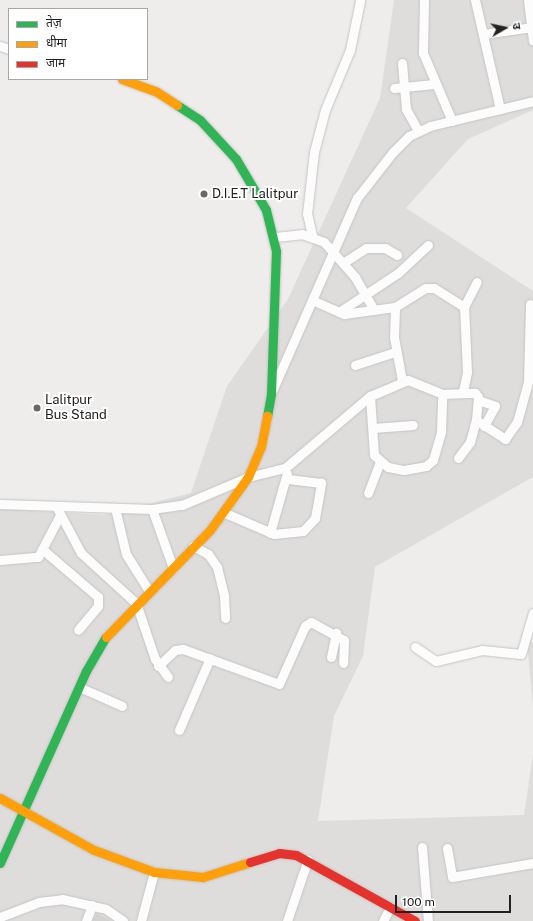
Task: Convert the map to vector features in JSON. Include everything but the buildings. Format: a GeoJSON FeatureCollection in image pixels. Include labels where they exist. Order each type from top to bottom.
{"type":"FeatureCollection","features":[{"type":"Feature","properties":{"kind":"street"},"geometry":{"type":"LineString","coordinates":[[424,0],[423,53],[434,84],[452,121]]}},
{"type":"Feature","properties":{"kind":"street"},"geometry":{"type":"LineString","coordinates":[[475,0],[500,109]]}},
{"type":"Feature","properties":{"kind":"street"},"geometry":{"type":"LineString","coordinates":[[528,0],[533,40]]}},
{"type":"Feature","properties":{"kind":"street"},"geometry":{"type":"LineString","coordinates":[[360,1],[351,45],[324,110],[314,152],[307,214],[312,236],[343,263],[366,294],[374,310]]}},
{"type":"Feature","properties":{"kind":"street"},"geometry":{"type":"LineString","coordinates":[[483,34],[532,27]]}},
{"type":"Feature","properties":{"kind":"street"},"geometry":{"type":"LineString","coordinates":[[402,63],[406,88],[406,109],[418,131]]}},
{"type":"Feature","properties":{"kind":"street"},"geometry":{"type":"LineString","coordinates":[[0,863],[22,810],[79,687],[104,640],[136,603],[173,568],[225,513],[248,477],[261,447],[271,394],[275,237],[254,184],[200,120],[157,92],[125,80]]}},
{"type":"Feature","properties":{"kind":"street"},"geometry":{"type":"LineString","coordinates":[[394,88],[434,84]]}},
{"type":"Feature","properties":{"kind":"street"},"geometry":{"type":"LineString","coordinates":[[271,394],[357,198],[393,152],[418,131],[533,101]]}},
{"type":"Feature","properties":{"kind":"street"},"geometry":{"type":"LineString","coordinates":[[275,237],[312,236]]}},
{"type":"Feature","properties":{"kind":"street"},"geometry":{"type":"LineString","coordinates":[[339,312],[398,273],[428,245]]}},
{"type":"Feature","properties":{"kind":"street"},"geometry":{"type":"LineString","coordinates":[[343,263],[366,248],[385,248],[397,255]]}},
{"type":"Feature","properties":{"kind":"street"},"geometry":{"type":"LineString","coordinates":[[463,391],[467,372],[464,307],[477,282]]}},
{"type":"Feature","properties":{"kind":"street"},"geometry":{"type":"LineString","coordinates":[[312,300],[339,312],[351,315],[395,307],[426,288],[434,288],[464,307]]}},
{"type":"Feature","properties":{"kind":"street"},"geometry":{"type":"LineString","coordinates":[[476,420],[505,439],[517,422],[529,377],[530,304]]}},
{"type":"Feature","properties":{"kind":"street"},"geometry":{"type":"LineString","coordinates":[[395,307],[396,352],[402,381]]}},
{"type":"Feature","properties":{"kind":"street"},"geometry":{"type":"LineString","coordinates":[[356,365],[396,352]]}},
{"type":"Feature","properties":{"kind":"street"},"geometry":{"type":"LineString","coordinates":[[0,504],[58,511],[115,508],[152,509],[192,502],[248,477],[290,464],[370,396],[402,381],[413,381],[442,394],[463,391],[475,393],[478,400],[476,420],[470,442],[458,458]]}},
{"type":"Feature","properties":{"kind":"street"},"geometry":{"type":"LineString","coordinates":[[370,396],[373,428],[372,449],[380,461],[396,469],[430,464],[441,432],[442,394]]}},
{"type":"Feature","properties":{"kind":"street"},"geometry":{"type":"LineString","coordinates":[[478,400],[495,406],[484,426]]}},
{"type":"Feature","properties":{"kind":"street"},"geometry":{"type":"LineString","coordinates":[[373,428],[413,425]]}},
{"type":"Feature","properties":{"kind":"street"},"geometry":{"type":"LineString","coordinates":[[368,493],[380,461]]}},
{"type":"Feature","properties":{"kind":"street"},"geometry":{"type":"LineString","coordinates":[[270,533],[290,464]]}},
{"type":"Feature","properties":{"kind":"street"},"geometry":{"type":"LineString","coordinates":[[225,513],[270,533],[286,535],[303,531],[313,522],[319,506],[322,486],[318,480],[286,478]]}},
{"type":"Feature","properties":{"kind":"street"},"geometry":{"type":"LineString","coordinates":[[115,508],[124,549],[149,591]]}},
{"type":"Feature","properties":{"kind":"street"},"geometry":{"type":"LineString","coordinates":[[152,509],[173,568]]}},
{"type":"Feature","properties":{"kind":"street"},"geometry":{"type":"LineString","coordinates":[[0,560],[34,558],[42,549],[58,511]]}},
{"type":"Feature","properties":{"kind":"street"},"geometry":{"type":"LineString","coordinates":[[58,511],[81,553],[136,603],[158,666],[168,677]]}},
{"type":"Feature","properties":{"kind":"street"},"geometry":{"type":"LineString","coordinates":[[193,546],[208,554],[216,567],[224,596],[225,618]]}},
{"type":"Feature","properties":{"kind":"street"},"geometry":{"type":"LineString","coordinates":[[42,549],[98,597],[98,606],[78,630]]}},
{"type":"Feature","properties":{"kind":"street"},"geometry":{"type":"LineString","coordinates":[[415,647],[436,660],[482,650],[521,654],[533,613]]}},
{"type":"Feature","properties":{"kind":"street"},"geometry":{"type":"LineString","coordinates":[[158,666],[177,649],[210,658],[239,672],[274,684],[283,681],[306,624],[314,623],[336,633],[344,640],[343,663]]}},
{"type":"Feature","properties":{"kind":"street"},"geometry":{"type":"LineString","coordinates":[[331,657],[336,633]]}},
{"type":"Feature","properties":{"kind":"street"},"geometry":{"type":"LineString","coordinates":[[179,730],[210,658]]}},
{"type":"Feature","properties":{"kind":"street"},"geometry":{"type":"LineString","coordinates":[[79,687],[122,706]]}},
{"type":"Feature","properties":{"kind":"street"},"geometry":{"type":"LineString","coordinates":[[0,798],[94,850],[154,872],[203,878],[279,853],[308,859],[415,921]]}},
{"type":"Feature","properties":{"kind":"street"},"geometry":{"type":"LineString","coordinates":[[422,847],[428,921]]}},
{"type":"Feature","properties":{"kind":"street"},"geometry":{"type":"LineString","coordinates":[[447,848],[452,877],[533,863]]}},
{"type":"Feature","properties":{"kind":"street"},"geometry":{"type":"LineString","coordinates":[[287,921],[308,859]]}},
{"type":"Feature","properties":{"kind":"street"},"geometry":{"type":"LineString","coordinates":[[141,921],[154,872]]}},
{"type":"Feature","properties":{"kind":"street"},"geometry":{"type":"LineString","coordinates":[[0,917],[55,899],[92,905],[123,921]]}},
{"type":"Feature","properties":{"kind":"street"},"geometry":{"type":"LineString","coordinates":[[86,921],[92,905]]}},
{"type":"Feature","properties":{"kind":"street"},"geometry":{"type":"LineString","coordinates":[[383,921],[390,906]]}},
{"type":"Feature","properties":{"kind":"shaded area"},"geometry":{"type":"Polygon","coordinates":[[[394,0],[533,0],[533,110],[468,139],[406,208],[533,291],[533,477],[375,567],[363,656],[334,716],[318,821],[524,815],[533,754],[533,921],[0,921],[0,509],[105,515],[191,493],[227,386],[288,299],[380,98],[394,0]]]}},
{"type":"Feature","properties":{"kind":"shaded area"},"geometry":{"type":"Polygon","coordinates":[[[533,642],[533,706],[527,643],[533,642]]]}},
{"type":"Feature","properties":{"kind":"traffic: fast"},"geometry":{"type":"LineString","coordinates":[[177,105],[200,120],[236,159],[266,210],[276,251],[271,394],[267,416]]}},
{"type":"Feature","properties":{"kind":"traffic: fast"},"geometry":{"type":"LineString","coordinates":[[0,863],[86,671],[106,637]]}},
{"type":"Feature","properties":{"kind":"traffic: slow"},"geometry":{"type":"LineString","coordinates":[[125,80],[157,92],[177,105]]}},
{"type":"Feature","properties":{"kind":"traffic: slow"},"geometry":{"type":"LineString","coordinates":[[106,637],[210,530],[248,477],[261,447],[267,416]]}},
{"type":"Feature","properties":{"kind":"traffic: slow"},"geometry":{"type":"LineString","coordinates":[[0,798],[94,850],[154,872],[203,877],[250,862]]}},
{"type":"Feature","properties":{"kind":"traffic: jam"},"geometry":{"type":"LineString","coordinates":[[250,862],[279,853],[296,855],[415,921]]}},
{"type":"Feature","properties":{"kind":"place","name":"D.I.E.T Lalitpur"},"geometry":{"type":"Point","coordinates":[204,194]}},
{"type":"Feature","properties":{"kind":"place","name":"Lalitpur Bus Stand"},"geometry":{"type":"Point","coordinates":[37,408]}}]}
